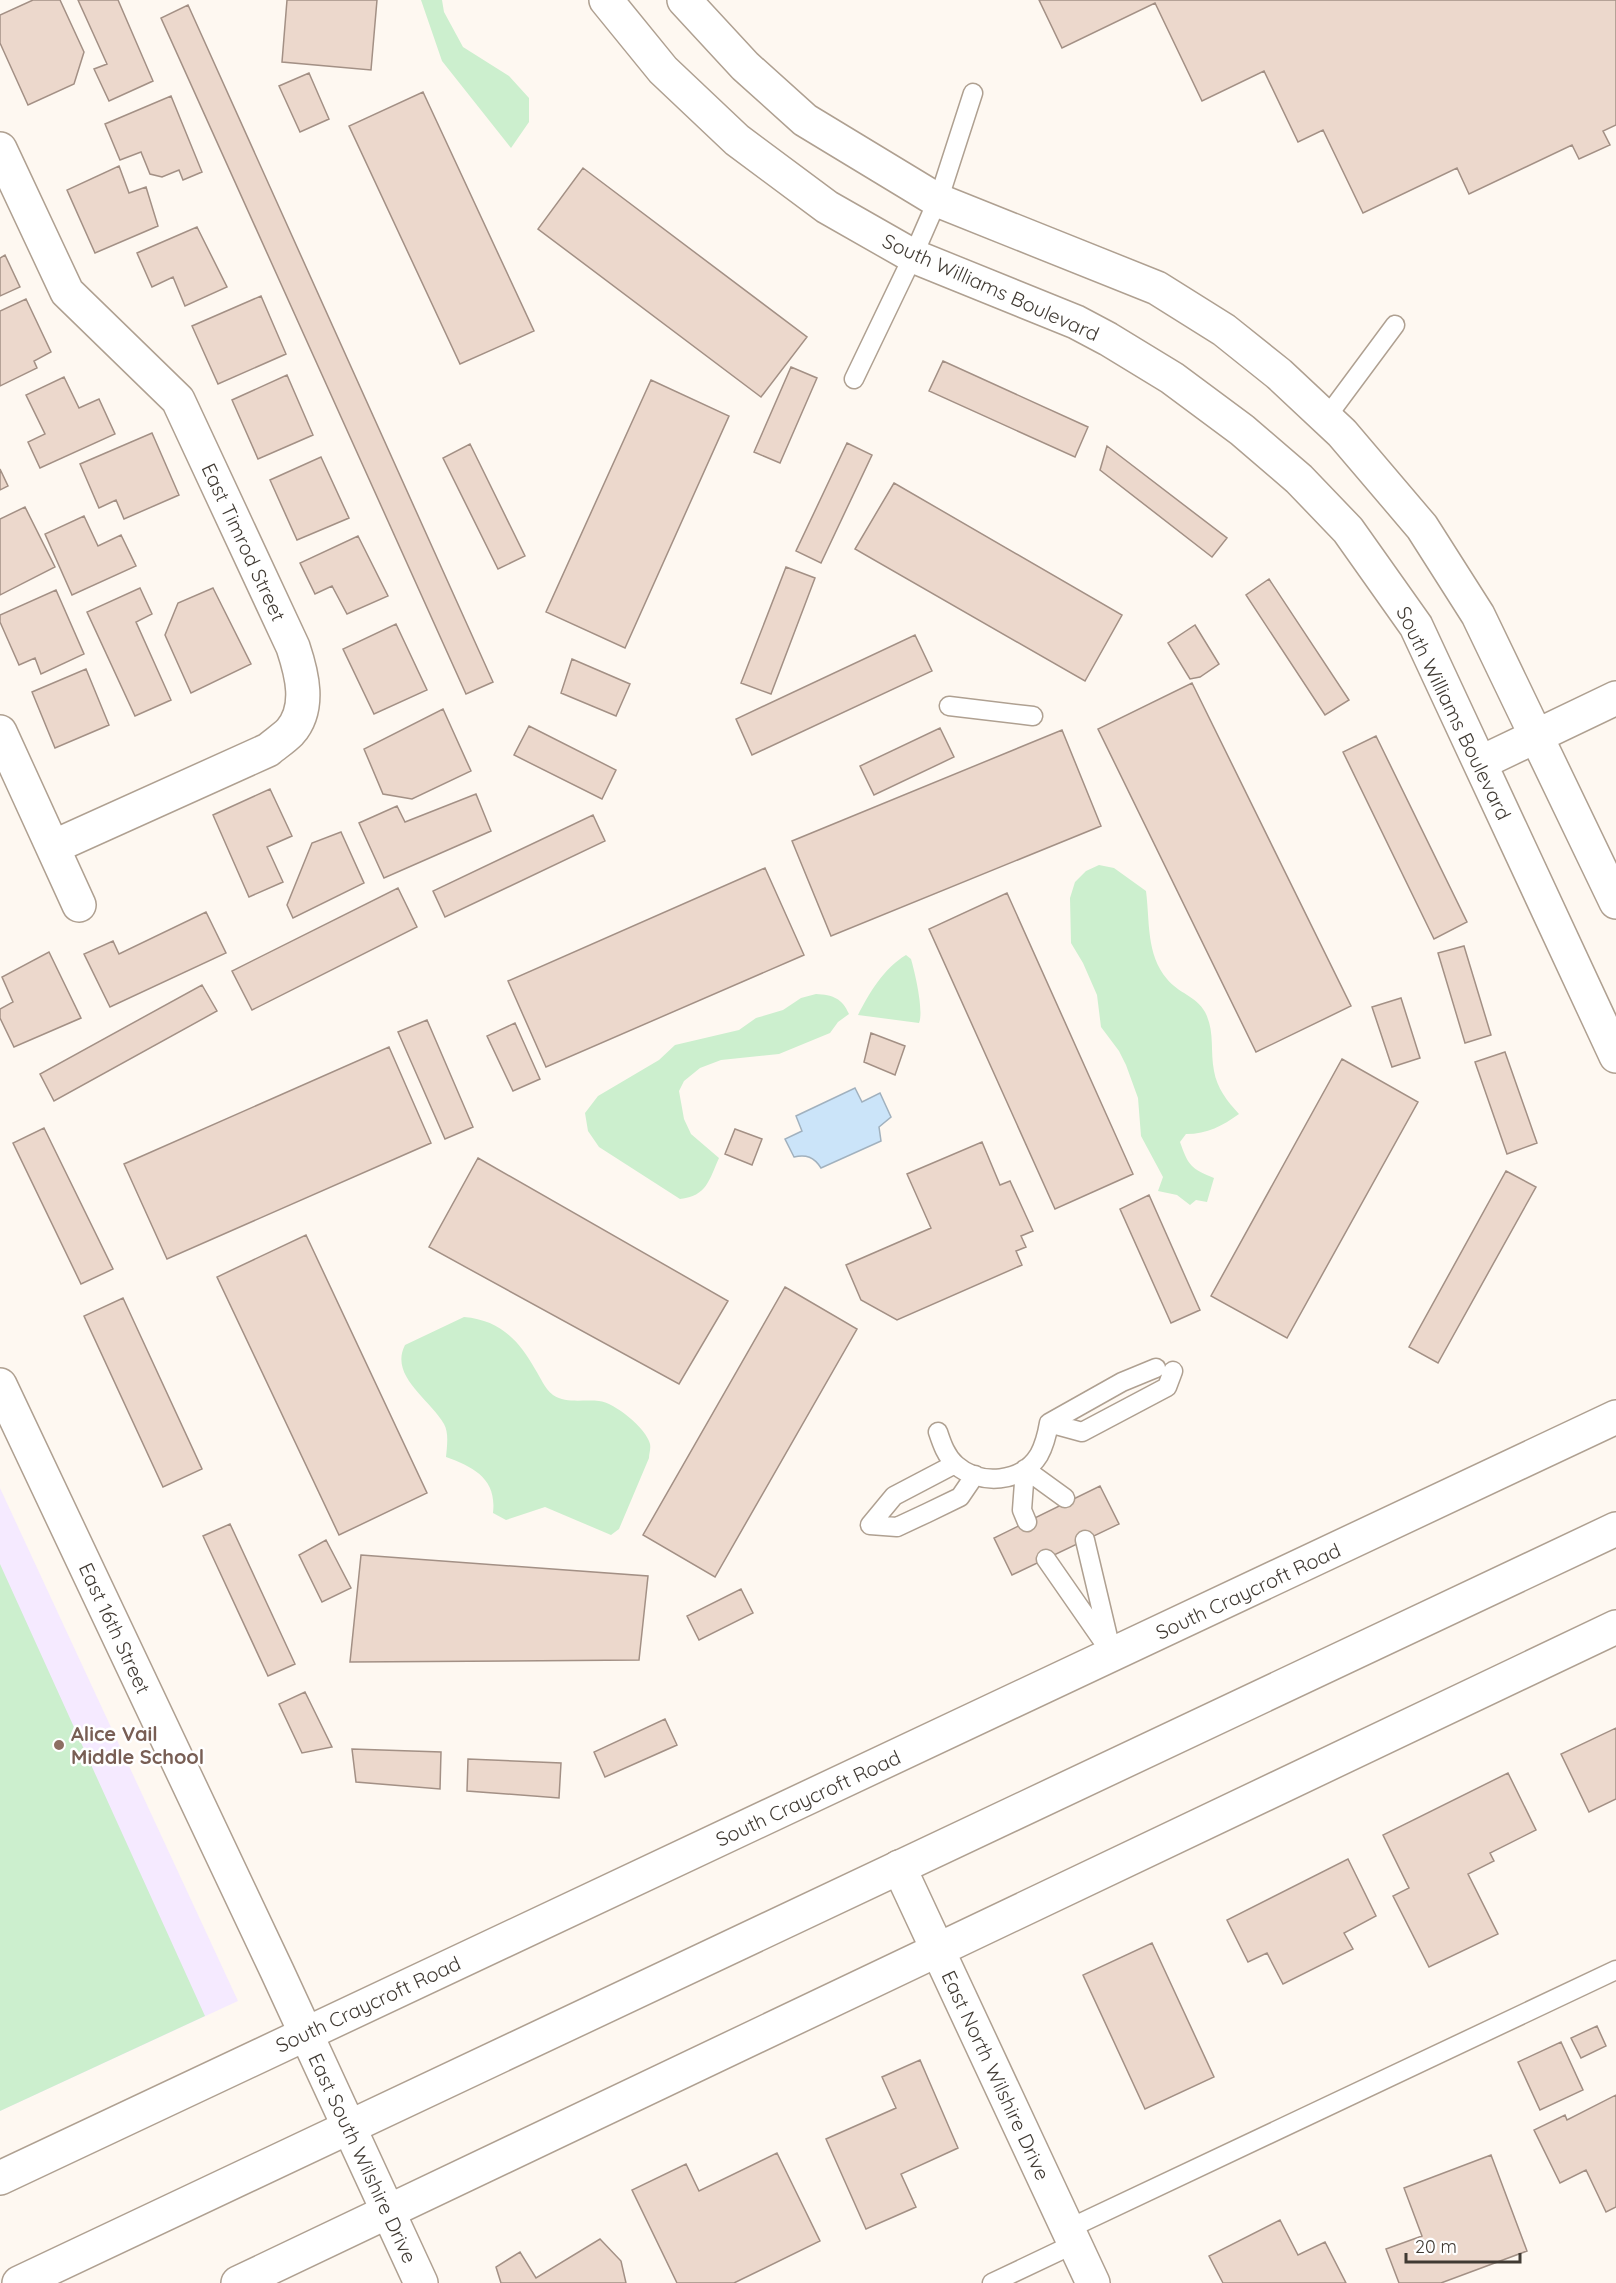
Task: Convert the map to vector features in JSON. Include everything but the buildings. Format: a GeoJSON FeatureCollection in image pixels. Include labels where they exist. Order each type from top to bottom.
{"type":"FeatureCollection","features":[{"type":"Feature","properties":{"kind":"street","name":"South Williams Boulevard"},"geometry":{"type":"LineString","coordinates":[[606,0],[663,70],[737,140],[826,207],[913,256],[1066,318],[1108,339],[1172,378],[1242,430],[1299,479],[1348,530],[1416,626],[1616,1056]]}},
{"type":"Feature","properties":{"kind":"street"},"geometry":{"type":"LineString","coordinates":[[684,0],[746,66],[805,120],[937,200],[1157,288],[1224,330],[1279,374],[1342,433],[1422,527],[1478,615],[1616,902]]}},
{"type":"Feature","properties":{"kind":"street","name":"East Timrod Street"},"geometry":{"type":"LineString","coordinates":[[0,149],[67,292],[177,400],[293,647],[303,676],[303,707],[291,730],[268,750],[53,847]]}},
{"type":"Feature","properties":{"kind":"street"},"geometry":{"type":"LineString","coordinates":[[1480,763],[1616,698]]}},
{"type":"Feature","properties":{"kind":"street"},"geometry":{"type":"LineString","coordinates":[[0,732],[79,905]]}},
{"type":"Feature","properties":{"kind":"street","name":"East 16th Street"},"geometry":{"type":"LineString","coordinates":[[0,1385],[305,2034]]}},
{"type":"Feature","properties":{"kind":"street","name":"South Craycroft Road"},"geometry":{"type":"LineString","coordinates":[[0,2178],[1616,1417]]}},
{"type":"Feature","properties":{"kind":"street"},"geometry":{"type":"LineString","coordinates":[[19,2283],[1616,1529]]}},
{"type":"Feature","properties":{"kind":"street"},"geometry":{"type":"LineString","coordinates":[[237,2283],[1616,1627]]}},
{"type":"Feature","properties":{"kind":"street","name":"East North Wilshire Drive"},"geometry":{"type":"LineString","coordinates":[[899,1867],[1093,2283]]}},
{"type":"Feature","properties":{"kind":"street","name":"East South Wilshire Drive"},"geometry":{"type":"LineString","coordinates":[[305,2034],[421,2283]]}},
{"type":"Feature","properties":{"kind":"lane"},"geometry":{"type":"LineString","coordinates":[[854,379],[937,200],[973,93]]}},
{"type":"Feature","properties":{"kind":"lane"},"geometry":{"type":"LineString","coordinates":[[1326,418],[1395,325]]}},
{"type":"Feature","properties":{"kind":"lane"},"geometry":{"type":"LineString","coordinates":[[949,706],[1033,716]]}},
{"type":"Feature","properties":{"kind":"lane"},"geometry":{"type":"LineString","coordinates":[[1165,1370],[1167,1387],[1082,1432],[1049,1423],[1122,1382],[1165,1370]]}},
{"type":"Feature","properties":{"kind":"lane"},"geometry":{"type":"LineString","coordinates":[[938,1432],[944,1449],[955,1464],[975,1475],[990,1479],[1008,1477],[1025,1469],[1038,1457],[1046,1440],[1049,1423]]}},
{"type":"Feature","properties":{"kind":"lane"},"geometry":{"type":"LineString","coordinates":[[955,1464],[894,1497],[870,1525],[897,1527],[927,1513],[960,1497],[975,1475]]}},
{"type":"Feature","properties":{"kind":"lane"},"geometry":{"type":"LineString","coordinates":[[1025,1469],[1065,1498]]}},
{"type":"Feature","properties":{"kind":"lane"},"geometry":{"type":"LineString","coordinates":[[1025,1469],[1022,1510],[1027,1522]]}},
{"type":"Feature","properties":{"kind":"lane"},"geometry":{"type":"LineString","coordinates":[[1085,1540],[1112,1654]]}},
{"type":"Feature","properties":{"kind":"lane"},"geometry":{"type":"LineString","coordinates":[[1046,1559],[1112,1654]]}},
{"type":"Feature","properties":{"kind":"lane"},"geometry":{"type":"LineString","coordinates":[[992,2283],[1071,2236],[1616,1970]]}},
{"type":"Feature","properties":{"kind":"shaded area","name":"Alice Vail Middle School"},"geometry":{"type":"Polygon","coordinates":[[[0,1488],[238,2001],[0,2111],[0,1488]]]}},
{"type":"Feature","properties":{"kind":"green space"},"geometry":{"type":"Polygon","coordinates":[[[421,0],[442,0],[444,12],[463,47],[509,76],[529,98],[529,122],[511,148],[442,61],[421,0]]]}},
{"type":"Feature","properties":{"kind":"green space"},"geometry":{"type":"Polygon","coordinates":[[[1099,865],[1114,868],[1146,891],[1150,937],[1155,959],[1171,984],[1197,1002],[1205,1012],[1210,1026],[1217,1083],[1239,1114],[1201,1133],[1186,1134],[1180,1142],[1191,1165],[1214,1178],[1207,1202],[1196,1200],[1190,1205],[1177,1195],[1158,1191],[1163,1177],[1141,1136],[1138,1098],[1119,1051],[1101,1027],[1097,995],[1071,943],[1070,898],[1075,882],[1086,871],[1099,865]]]}},
{"type":"Feature","properties":{"kind":"green space"},"geometry":{"type":"Polygon","coordinates":[[[906,955],[911,959],[917,982],[920,1001],[919,1023],[858,1015],[884,974],[906,955]]]}},
{"type":"Feature","properties":{"kind":"green space"},"geometry":{"type":"Polygon","coordinates":[[[816,994],[836,998],[849,1014],[838,1022],[830,1033],[779,1054],[721,1060],[700,1068],[684,1081],[679,1091],[684,1119],[691,1134],[719,1158],[702,1191],[680,1199],[599,1147],[588,1131],[585,1113],[598,1096],[659,1060],[675,1045],[739,1030],[756,1018],[783,1010],[801,998],[816,994]]]}},
{"type":"Feature","properties":{"kind":"green space"},"geometry":{"type":"Polygon","coordinates":[[[464,1317],[487,1322],[514,1340],[529,1358],[545,1386],[553,1395],[570,1400],[599,1401],[613,1406],[629,1417],[648,1438],[649,1458],[619,1529],[611,1535],[545,1507],[506,1520],[493,1513],[491,1491],[482,1476],[466,1465],[446,1457],[446,1428],[438,1415],[413,1387],[402,1367],[402,1356],[405,1345],[464,1317]]]}},
{"type":"Feature","properties":{"kind":"green space","name":"Alice Vail Middle School"},"geometry":{"type":"Polygon","coordinates":[[[0,1564],[205,2016],[0,2111],[0,1564]]]}},
{"type":"Feature","properties":{"kind":"water"},"geometry":{"type":"Polygon","coordinates":[[[855,1088],[862,1102],[880,1093],[891,1117],[879,1127],[881,1141],[821,1168],[809,1157],[794,1157],[785,1139],[802,1131],[796,1116],[855,1088]]]}},
{"type":"Feature","properties":{"kind":"place","name":"Alice Vail Middle School"},"geometry":{"type":"Point","coordinates":[59,1745]}}]}
